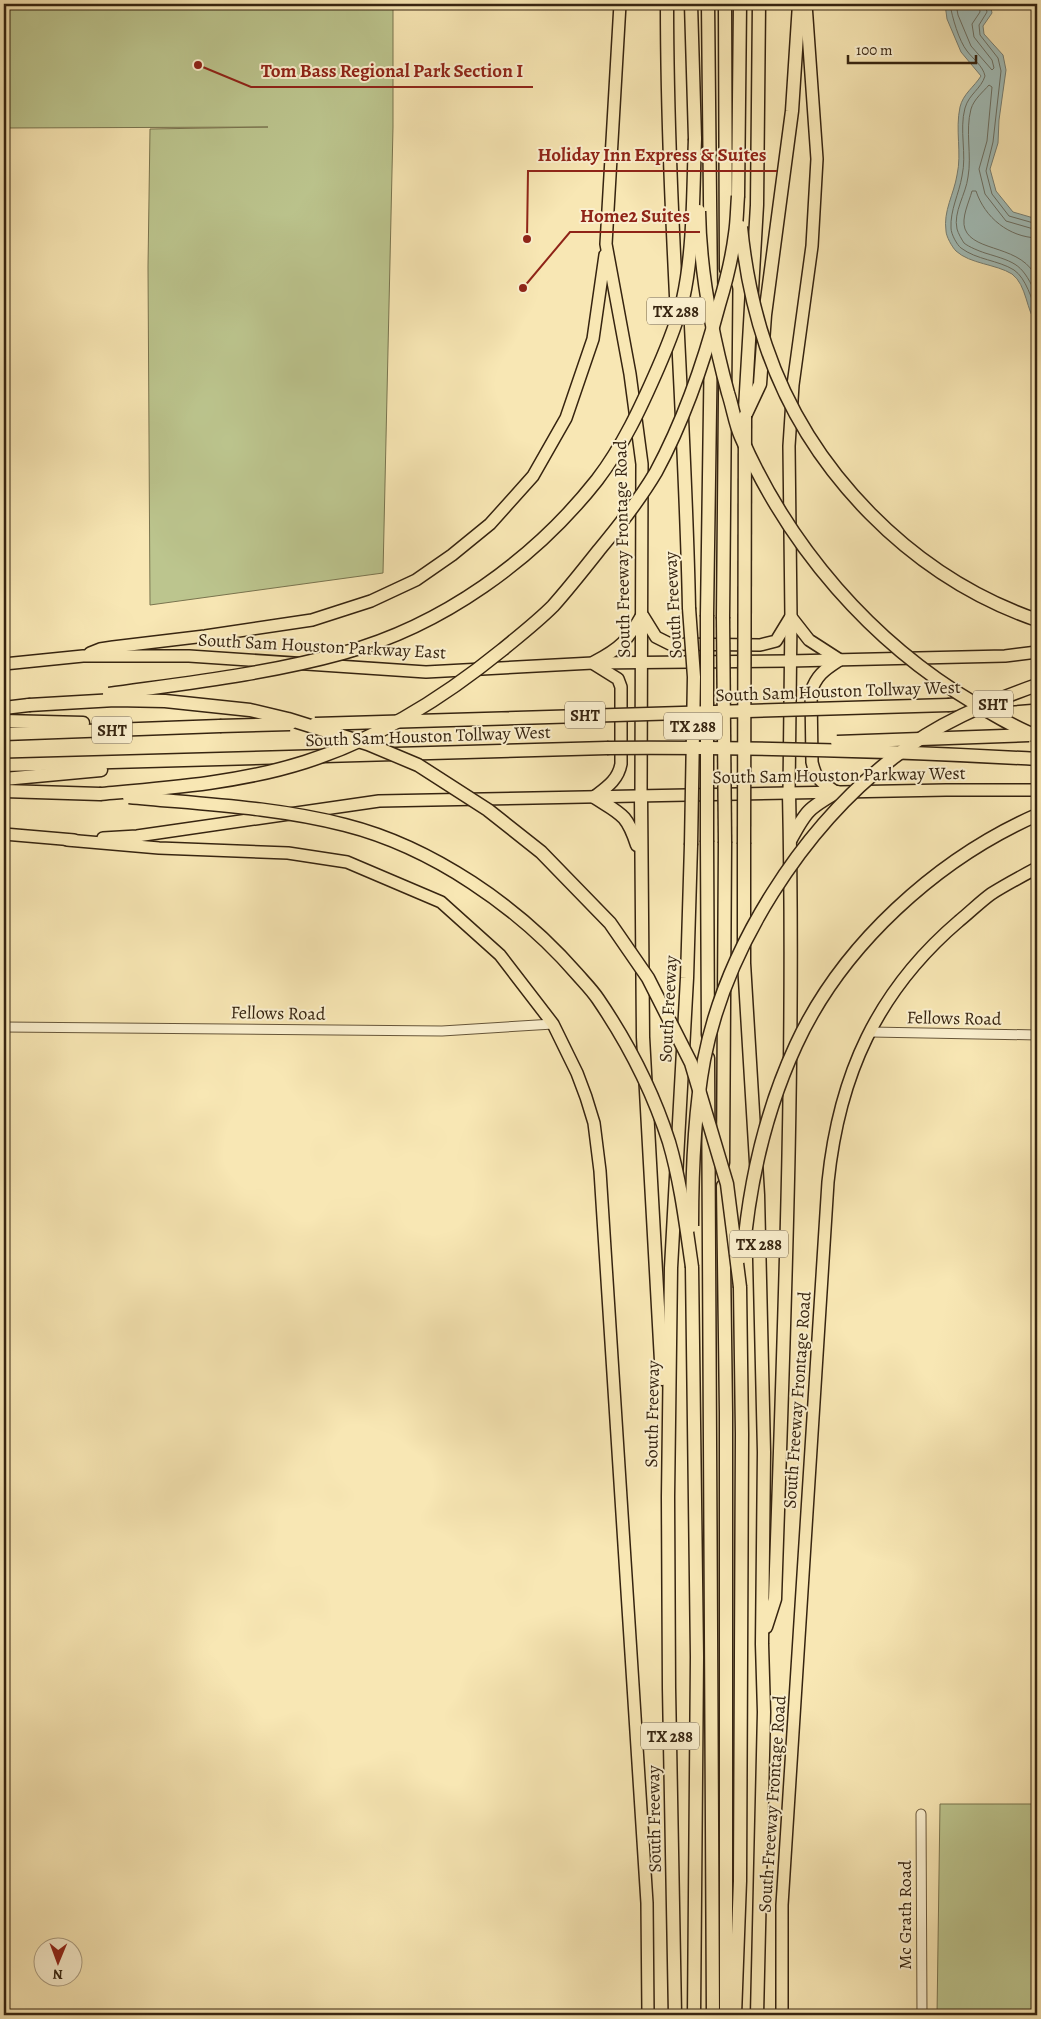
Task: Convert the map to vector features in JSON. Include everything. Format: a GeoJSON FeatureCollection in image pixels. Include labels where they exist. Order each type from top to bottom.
{"type":"FeatureCollection","features":[{"type":"Feature","properties":{"kind":"highway"},"geometry":{"type":"LineString","coordinates":[[691,4],[695,139],[704,283],[721,367],[740,436],[776,505],[795,536],[835,587],[913,663],[953,691],[1022,731],[1037,736]]}},
{"type":"Feature","properties":{"kind":"highway"},"geometry":{"type":"LineString","coordinates":[[708,4],[711,323],[707,615],[712,2015]]}},
{"type":"Feature","properties":{"kind":"highway"},"geometry":{"type":"LineString","coordinates":[[726,4],[723,617],[725,843],[722,1138],[726,1412],[726,2015]]}},
{"type":"Feature","properties":{"kind":"highway"},"geometry":{"type":"LineString","coordinates":[[100,794],[199,785],[273,771],[308,761],[394,725],[472,675],[551,608],[612,536],[655,472],[677,426],[694,387],[728,272],[736,234],[738,196],[740,4]]}},
{"type":"Feature","properties":{"kind":"highway","name":"TX 288"},"geometry":{"type":"LineString","coordinates":[[758,2015],[764,1712],[762,1644],[763,1422],[758,1195],[744,963],[744,844],[745,416],[757,205],[759,4]]}},
{"type":"Feature","properties":{"kind":"highway"},"geometry":{"type":"LineString","coordinates":[[745,416],[760,384],[765,316],[792,111],[799,4]]}},
{"type":"Feature","properties":{"kind":"highway","name":"South Freeway"},"geometry":{"type":"LineString","coordinates":[[666,7],[670,184],[686,483],[689,608],[694,677],[687,978],[671,1268],[668,1497],[669,1698],[675,2015]]}},
{"type":"Feature","properties":{"kind":"highway"},"geometry":{"type":"LineString","coordinates":[[4,708],[260,672],[345,653],[418,625],[488,583],[521,557],[551,530],[602,472],[640,411],[671,338],[683,297],[691,238],[695,139]]}},
{"type":"Feature","properties":{"kind":"highway"},"geometry":{"type":"LineString","coordinates":[[738,196],[744,254],[757,316],[766,346],[787,396],[804,428],[825,460],[849,491],[885,527],[924,560],[957,582],[995,602],[1037,620]]}},
{"type":"Feature","properties":{"kind":"highway"},"geometry":{"type":"LineString","coordinates":[[702,2015],[697,1837],[692,1184],[700,1091],[705,1059],[720,1003],[760,914],[778,882],[832,814],[893,758],[959,716],[999,698],[1037,685]]}},
{"type":"Feature","properties":{"kind":"highway"},"geometry":{"type":"LineString","coordinates":[[949,705],[1037,697]]}},
{"type":"Feature","properties":{"kind":"highway"},"geometry":{"type":"LineString","coordinates":[[29,705],[115,700],[165,700],[226,707],[288,719],[368,744],[418,766],[488,810],[541,852],[610,923],[648,978],[691,1063],[727,1184],[740,1287],[742,1434],[740,1880],[735,2015]]}},
{"type":"Feature","properties":{"kind":"highway","name":"South Sam Houston Tollway West"},"geometry":{"type":"LineString","coordinates":[[220,726],[1037,702]]}},
{"type":"Feature","properties":{"kind":"highway"},"geometry":{"type":"LineString","coordinates":[[4,721],[220,726]]}},
{"type":"Feature","properties":{"kind":"highway","name":"SHT"},"geometry":{"type":"LineString","coordinates":[[4,734],[220,726]]}},
{"type":"Feature","properties":{"kind":"highway","name":"South Sam Houston Tollway West"},"geometry":{"type":"LineString","coordinates":[[207,760],[1037,736]]}},
{"type":"Feature","properties":{"kind":"highway"},"geometry":{"type":"LineString","coordinates":[[607,748],[727,747],[826,749],[1037,759]]}},
{"type":"Feature","properties":{"kind":"highway"},"geometry":{"type":"LineString","coordinates":[[4,780],[207,760]]}},
{"type":"Feature","properties":{"kind":"highway","name":"SHT"},"geometry":{"type":"LineString","coordinates":[[4,765],[207,760]]}},
{"type":"Feature","properties":{"kind":"highway"},"geometry":{"type":"LineString","coordinates":[[4,791],[100,794],[253,809],[300,816],[347,826],[387,839],[439,863],[483,890],[525,922],[565,961],[597,998],[632,1056],[653,1101],[669,1142],[677,1176],[692,1267]]}},
{"type":"Feature","properties":{"kind":"highway"},"geometry":{"type":"LineString","coordinates":[[790,841],[806,813],[837,792]]}},
{"type":"Feature","properties":{"kind":"highway"},"geometry":{"type":"LineString","coordinates":[[762,1644],[775,1599],[787,1264],[790,1120],[789,793]]}},
{"type":"Feature","properties":{"kind":"highway"},"geometry":{"type":"LineString","coordinates":[[641,796],[643,1037],[668,1497]]}},
{"type":"Feature","properties":{"kind":"highway"},"geometry":{"type":"LineString","coordinates":[[594,797],[623,815],[630,825],[642,859]]}},
{"type":"Feature","properties":{"kind":"highway"},"geometry":{"type":"LineString","coordinates":[[740,1287],[752,1183],[765,1126],[796,1045],[825,994],[872,934],[922,887],[951,863],[986,841],[1037,815]]}},
{"type":"Feature","properties":{"kind":"highway"},"geometry":{"type":"LineString","coordinates":[[694,2015],[697,1837]]}},
{"type":"Feature","properties":{"kind":"main road","name":"South Freeway Frontage Road"},"geometry":{"type":"LineString","coordinates":[[620,4],[606,244],[630,374],[642,464],[641,796]]}},
{"type":"Feature","properties":{"kind":"main road"},"geometry":{"type":"LineString","coordinates":[[789,793],[791,617],[789,446],[793,386],[812,246],[817,159],[806,4]]}},
{"type":"Feature","properties":{"kind":"main road"},"geometry":{"type":"LineString","coordinates":[[83,656],[100,649],[312,620],[380,597],[416,580],[452,555],[490,524],[533,476],[566,418],[593,339],[606,244]]}},
{"type":"Feature","properties":{"kind":"main road"},"geometry":{"type":"LineString","coordinates":[[594,797],[607,788],[619,775],[621,764],[621,687],[618,679],[593,663],[614,652],[625,643],[642,615],[656,638],[670,644],[760,645],[776,641],[791,617]]}},
{"type":"Feature","properties":{"kind":"main road"},"geometry":{"type":"LineString","coordinates":[[791,617],[809,640],[840,660]]}},
{"type":"Feature","properties":{"kind":"main road"},"geometry":{"type":"LineString","coordinates":[[790,661],[1005,656],[1037,652]]}},
{"type":"Feature","properties":{"kind":"main road","name":"South Sam Houston Parkway East"},"geometry":{"type":"LineString","coordinates":[[4,664],[83,656],[189,656],[426,672],[593,663],[790,661]]}},
{"type":"Feature","properties":{"kind":"main road"},"geometry":{"type":"LineString","coordinates":[[837,792],[819,782],[814,772],[812,762],[811,692],[821,672],[840,660]]}},
{"type":"Feature","properties":{"kind":"main road","name":"South Sam Houston Parkway West"},"geometry":{"type":"LineString","coordinates":[[641,796],[1037,790]]}},
{"type":"Feature","properties":{"kind":"main road"},"geometry":{"type":"LineString","coordinates":[[67,840],[137,836],[379,801],[641,796]]}},
{"type":"Feature","properties":{"kind":"main road"},"geometry":{"type":"LineString","coordinates":[[4,834],[159,848],[288,853],[347,862],[441,902],[500,955],[553,1024],[577,1073],[594,1122],[600,1170],[647,1903],[648,2015]]}},
{"type":"Feature","properties":{"kind":"main road","name":"South Freeway Frontage Road"},"geometry":{"type":"LineString","coordinates":[[782,2015],[782,1904],[828,1182],[833,1142],[842,1099],[856,1061],[884,1005],[933,944],[990,895],[1037,868]]}},
{"type":"Feature","properties":{"kind":"street","name":"Fellows Road"},"geometry":{"type":"LineString","coordinates":[[4,1027],[442,1031],[553,1024]]}},
{"type":"Feature","properties":{"kind":"street","name":"Fellows Road"},"geometry":{"type":"LineString","coordinates":[[871,1032],[1037,1035]]}},
{"type":"Feature","properties":{"kind":"street","name":"Mc Grath Road"},"geometry":{"type":"LineString","coordinates":[[921,1814],[922,2015]]}},
{"type":"Feature","properties":{"kind":"green space"},"geometry":{"type":"Polygon","coordinates":[[[4,4],[393,4],[393,127],[383,573],[150,605],[148,267],[150,129],[268,127],[4,128],[4,4]]]}},
{"type":"Feature","properties":{"kind":"green space"},"geometry":{"type":"Polygon","coordinates":[[[940,1804],[1037,1804],[1037,2015],[937,2015],[940,1804]]]}},
{"type":"Feature","properties":{"kind":"water"},"geometry":{"type":"Polygon","coordinates":[[[945,4],[990,4],[992,13],[983,26],[984,34],[1003,55],[1006,70],[999,120],[998,143],[990,169],[996,191],[1013,212],[1037,219],[1037,324],[1033,319],[1021,285],[1012,274],[968,259],[956,251],[946,233],[946,216],[956,182],[958,167],[958,124],[961,102],[981,76],[961,52],[947,19],[945,4]]]}},
{"type":"Feature","properties":{"kind":"place","name":"Tom Bass Regional Park Section I"},"geometry":{"type":"Point","coordinates":[198,65]}},
{"type":"Feature","properties":{"kind":"place","name":"Holiday Inn Express & Suites"},"geometry":{"type":"Point","coordinates":[527,239]}},
{"type":"Feature","properties":{"kind":"place","name":"Home2 Suites"},"geometry":{"type":"Point","coordinates":[523,288]}}]}
